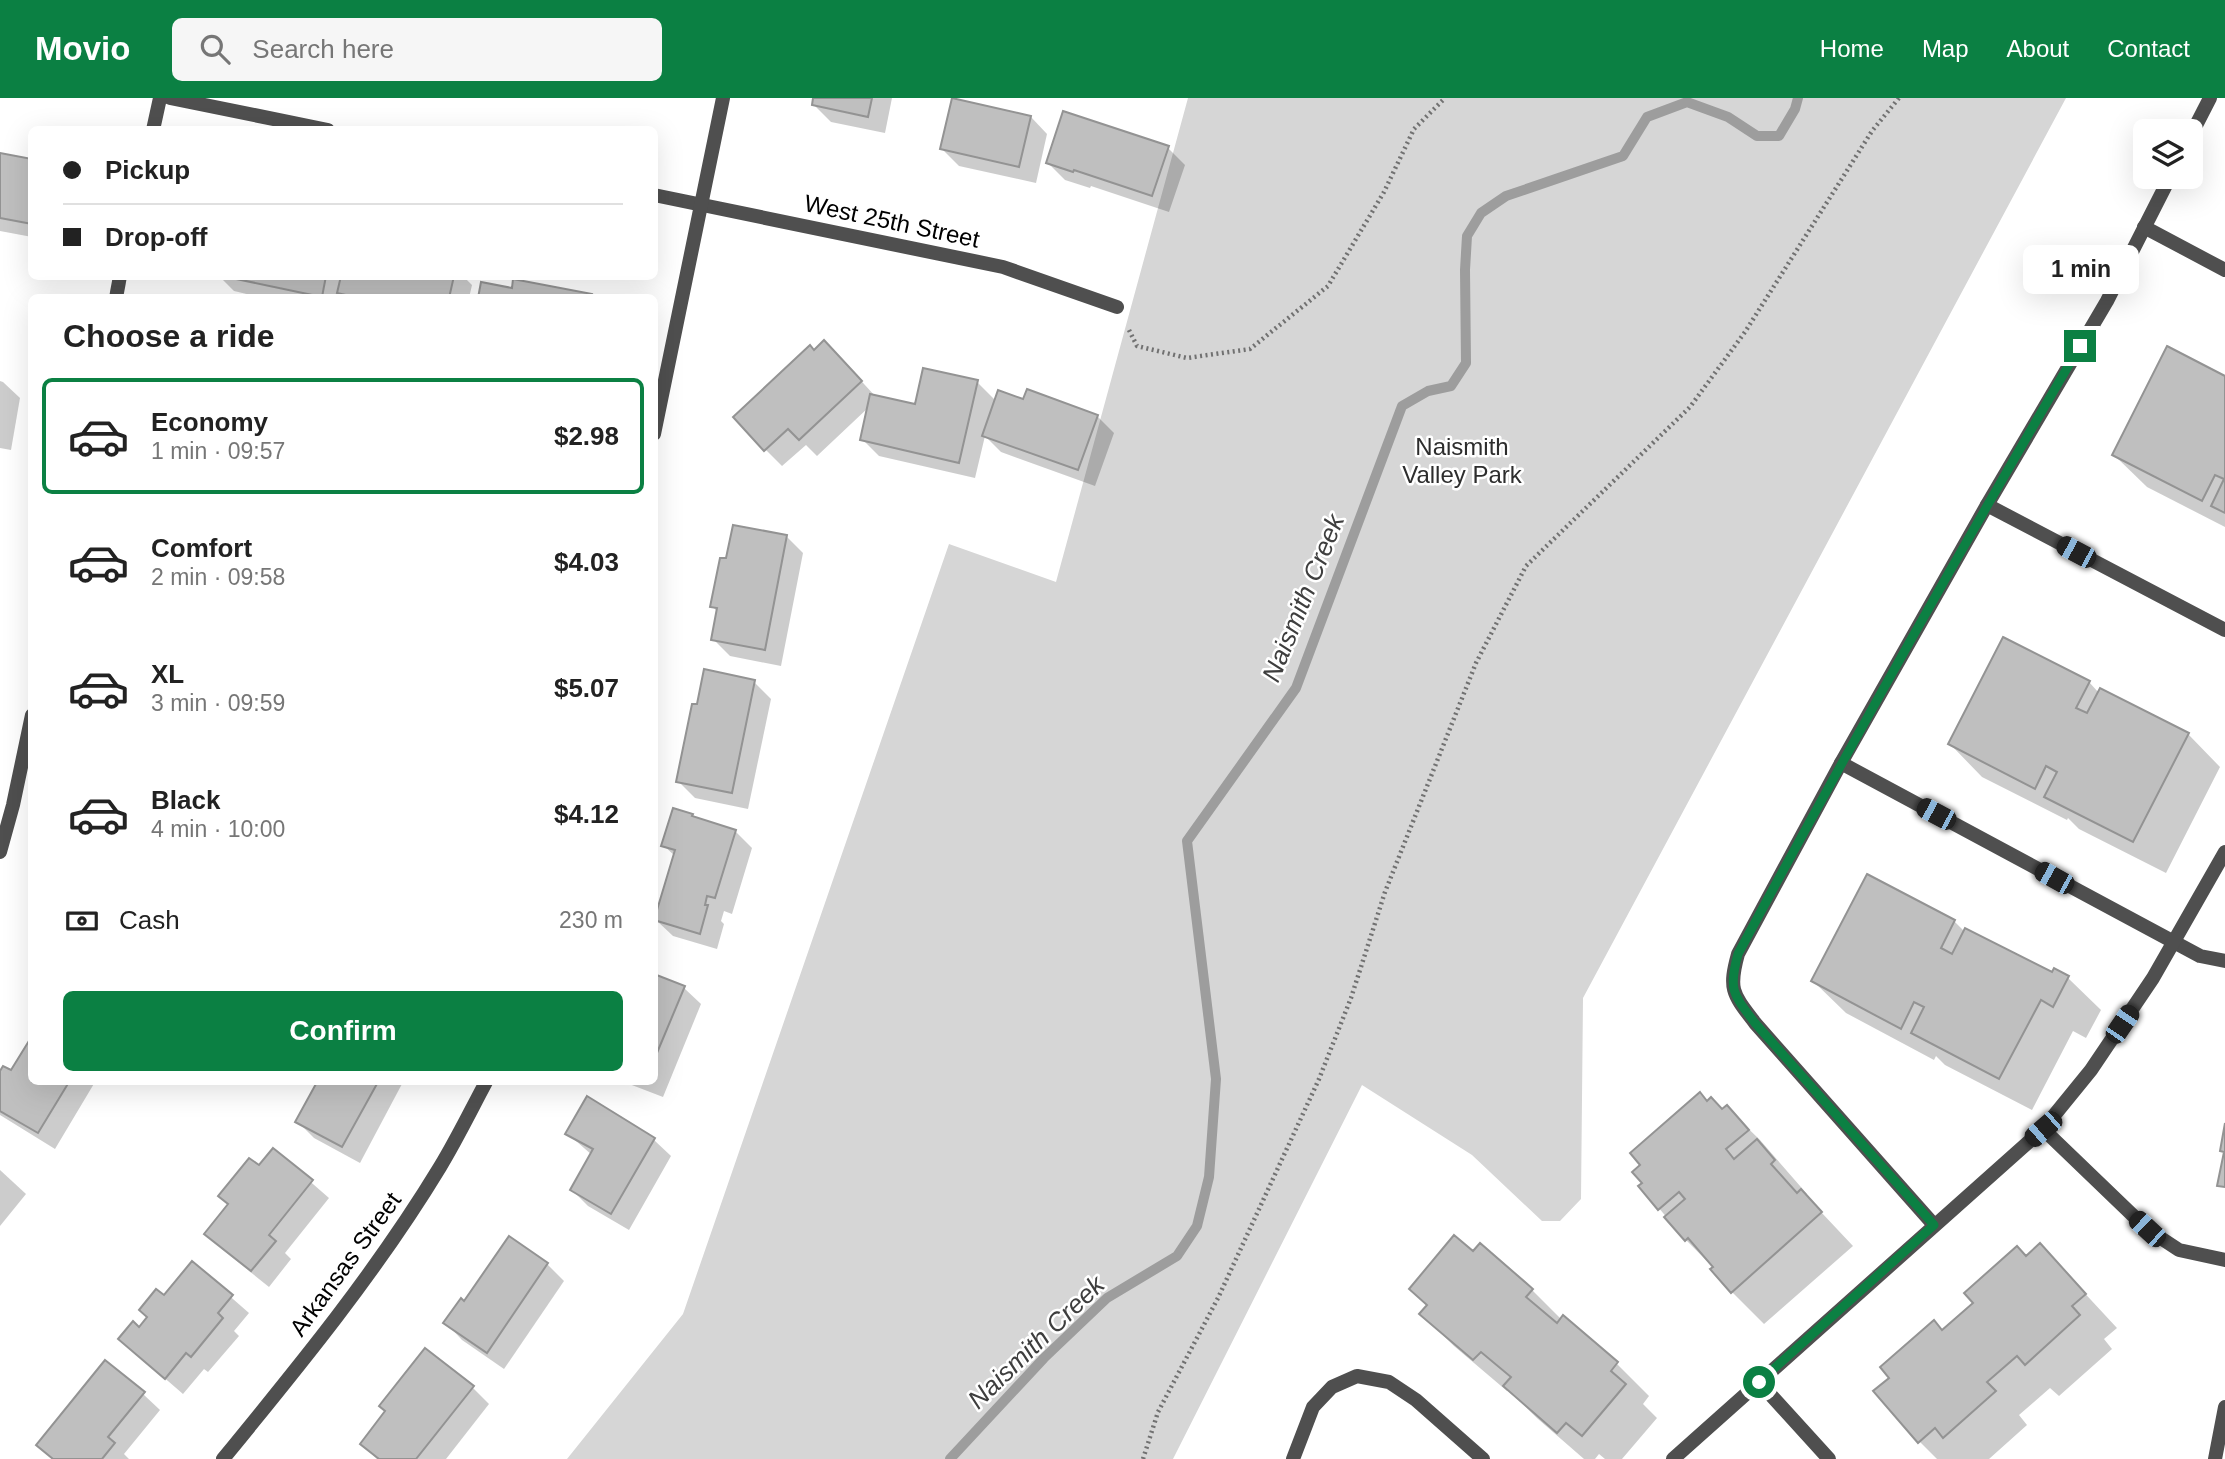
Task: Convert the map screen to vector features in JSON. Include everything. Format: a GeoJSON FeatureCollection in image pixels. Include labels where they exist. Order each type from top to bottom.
{"type":"FeatureCollection","features":[{"type":"Feature","properties":{"kind":"street"},"geometry":{"type":"LineString","coordinates":[[154,126],[160,98]]}},
{"type":"Feature","properties":{"kind":"street"},"geometry":{"type":"LineString","coordinates":[[170,98],[308,126]]}},
{"type":"Feature","properties":{"kind":"street"},"geometry":{"type":"LineString","coordinates":[[658,415],[723,98]]}},
{"type":"Feature","properties":{"kind":"street"},"geometry":{"type":"LineString","coordinates":[[2199,119],[2210,98]]}},
{"type":"Feature","properties":{"kind":"street"},"geometry":{"type":"LineString","coordinates":[[1934,1225],[1755,1023],[1738,1000],[1730,980],[1738,954],[1840,763],[2107,301],[2164,189]]}},
{"type":"Feature","properties":{"kind":"street","name":"West 25th Street"},"geometry":{"type":"LineString","coordinates":[[658,196],[1003,267],[1117,307]]}},
{"type":"Feature","properties":{"kind":"street"},"geometry":{"type":"LineString","coordinates":[[2144,228],[2225,270]]}},
{"type":"Feature","properties":{"kind":"street"},"geometry":{"type":"LineString","coordinates":[[1987,505],[2225,630]]}},
{"type":"Feature","properties":{"kind":"street"},"geometry":{"type":"LineString","coordinates":[[0,852],[28,734]]}},
{"type":"Feature","properties":{"kind":"street"},"geometry":{"type":"LineString","coordinates":[[1840,763],[2200,956],[2225,961]]}},
{"type":"Feature","properties":{"kind":"street"},"geometry":{"type":"LineString","coordinates":[[1673,1459],[2043,1129],[2091,1070],[2153,978],[2225,852]]}},
{"type":"Feature","properties":{"kind":"street","name":"Arkansas Street"},"geometry":{"type":"LineString","coordinates":[[223,1459],[324,1336],[401,1229],[442,1165],[484,1085]]}},
{"type":"Feature","properties":{"kind":"street"},"geometry":{"type":"LineString","coordinates":[[2043,1129],[2147,1229],[2179,1250],[2225,1260]]}},
{"type":"Feature","properties":{"kind":"street"},"geometry":{"type":"LineString","coordinates":[[1293,1459],[1313,1407],[1332,1387],[1357,1376],[1389,1382],[1416,1400],[1483,1459]]}},
{"type":"Feature","properties":{"kind":"street"},"geometry":{"type":"LineString","coordinates":[[1759,1382],[1829,1459]]}},
{"type":"Feature","properties":{"kind":"street"},"geometry":{"type":"LineString","coordinates":[[2215,1459],[2225,1407]]}},
{"type":"Feature","properties":{"kind":"path"},"geometry":{"type":"LineString","coordinates":[[1117,307],[1137,346],[1187,358],[1250,349],[1328,286],[1384,192],[1413,129],[1446,98]]}},
{"type":"Feature","properties":{"kind":"path"},"geometry":{"type":"LineString","coordinates":[[1143,1459],[1158,1412],[1218,1298],[1319,1079],[1351,998],[1385,892],[1476,663],[1526,566],[1690,407],[1745,332],[1872,131],[1899,98]]}},
{"type":"Feature","properties":{"kind":"green space","name":"Naismith Valley Park"},"geometry":{"type":"Polygon","coordinates":[[[1188,98],[2066,98],[1583,998],[1581,1199],[1560,1221],[1542,1221],[1472,1155],[1362,1085],[1173,1459],[567,1459],[683,1314],[949,544],[1056,582],[1188,98]]]}},
{"type":"Feature","properties":{"kind":"building"},"geometry":{"type":"Polygon","coordinates":[[[813,98],[872,98],[868,117],[812,105],[813,98]]]}},
{"type":"Feature","properties":{"kind":"building"},"geometry":{"type":"Polygon","coordinates":[[[952,98],[1031,116],[1019,167],[940,149],[952,98]]]}},
{"type":"Feature","properties":{"kind":"building"},"geometry":{"type":"Polygon","coordinates":[[[1063,111],[1169,146],[1152,196],[1046,163],[1063,111]]]}},
{"type":"Feature","properties":{"kind":"building"},"geometry":{"type":"Polygon","coordinates":[[[0,153],[28,158],[28,223],[0,218],[0,153]]]}},
{"type":"Feature","properties":{"kind":"building"},"geometry":{"type":"Polygon","coordinates":[[[241,280],[325,280],[323,294],[308,294],[241,280]]]}},
{"type":"Feature","properties":{"kind":"building"},"geometry":{"type":"Polygon","coordinates":[[[340,280],[453,280],[450,294],[337,293],[340,280]]]}},
{"type":"Feature","properties":{"kind":"building"},"geometry":{"type":"Polygon","coordinates":[[[513,280],[518,280],[592,294],[479,294],[481,282],[512,288],[513,280]]]}},
{"type":"Feature","properties":{"kind":"building"},"geometry":{"type":"Polygon","coordinates":[[[824,340],[862,381],[799,440],[788,429],[764,451],[733,417],[810,345],[814,350],[824,340]]]}},
{"type":"Feature","properties":{"kind":"building"},"geometry":{"type":"Polygon","coordinates":[[[2167,346],[2225,376],[2225,513],[2211,506],[2224,479],[2215,475],[2202,501],[2112,455],[2167,346]]]}},
{"type":"Feature","properties":{"kind":"building"},"geometry":{"type":"Polygon","coordinates":[[[923,368],[978,380],[959,463],[860,440],[870,394],[915,404],[923,368]]]}},
{"type":"Feature","properties":{"kind":"building"},"geometry":{"type":"Polygon","coordinates":[[[1027,389],[1098,415],[1078,470],[982,436],[998,390],[1023,399],[1027,389]]]}},
{"type":"Feature","properties":{"kind":"building"},"geometry":{"type":"Polygon","coordinates":[[[733,525],[787,535],[765,650],[711,640],[717,608],[710,607],[720,558],[726,558],[733,525]]]}},
{"type":"Feature","properties":{"kind":"building"},"geometry":{"type":"Polygon","coordinates":[[[2003,637],[2090,681],[2076,708],[2087,713],[2100,688],[2189,733],[2133,842],[2044,797],[2057,772],[2046,766],[2035,789],[1948,744],[2003,637]]]}},
{"type":"Feature","properties":{"kind":"building"},"geometry":{"type":"Polygon","coordinates":[[[704,669],[755,680],[732,793],[676,782],[692,704],[697,704],[704,669]]]}},
{"type":"Feature","properties":{"kind":"building"},"geometry":{"type":"Polygon","coordinates":[[[673,808],[736,830],[715,898],[707,896],[705,905],[708,905],[700,934],[658,921],[658,907],[675,850],[661,846],[673,808]]]}},
{"type":"Feature","properties":{"kind":"building"},"geometry":{"type":"Polygon","coordinates":[[[1867,874],[1955,920],[1941,948],[1952,954],[1965,928],[2052,972],[2054,968],[2069,976],[2053,1007],[2041,1000],[1999,1079],[1911,1033],[1924,1007],[1914,1002],[1901,1029],[1811,981],[1867,874]]]}},
{"type":"Feature","properties":{"kind":"building"},"geometry":{"type":"Polygon","coordinates":[[[658,976],[685,986],[658,1050],[658,976]]]}},
{"type":"Feature","properties":{"kind":"building"},"geometry":{"type":"Polygon","coordinates":[[[28,1042],[28,1085],[67,1085],[38,1133],[0,1111],[0,1071],[3,1066],[11,1070],[28,1042]]]}},
{"type":"Feature","properties":{"kind":"building"},"geometry":{"type":"Polygon","coordinates":[[[315,1085],[376,1085],[342,1147],[295,1122],[315,1085]]]}},
{"type":"Feature","properties":{"kind":"building"},"geometry":{"type":"Polygon","coordinates":[[[1700,1092],[1707,1101],[1711,1097],[1722,1109],[1727,1105],[1749,1130],[1726,1149],[1734,1159],[1757,1139],[1775,1160],[1771,1164],[1797,1193],[1801,1189],[1822,1212],[1731,1293],[1688,1238],[1685,1241],[1664,1217],[1685,1199],[1679,1192],[1658,1210],[1638,1186],[1642,1183],[1632,1172],[1640,1165],[1630,1153],[1700,1092]]]}},
{"type":"Feature","properties":{"kind":"building"},"geometry":{"type":"Polygon","coordinates":[[[587,1096],[655,1138],[611,1214],[570,1190],[593,1149],[565,1134],[587,1096]]]}},
{"type":"Feature","properties":{"kind":"building"},"geometry":{"type":"Polygon","coordinates":[[[2225,1123],[2225,1187],[2217,1186],[2224,1152],[2220,1151],[2225,1123]]]}},
{"type":"Feature","properties":{"kind":"building"},"geometry":{"type":"Polygon","coordinates":[[[273,1148],[313,1180],[269,1235],[276,1241],[251,1271],[204,1234],[228,1204],[218,1196],[249,1158],[259,1165],[273,1148]]]}},
{"type":"Feature","properties":{"kind":"building"},"geometry":{"type":"Polygon","coordinates":[[[1454,1235],[1473,1251],[1480,1243],[1533,1289],[1526,1297],[1557,1323],[1563,1315],[1618,1362],[1611,1371],[1626,1384],[1582,1436],[1566,1423],[1557,1433],[1503,1386],[1511,1377],[1481,1352],[1473,1360],[1419,1314],[1427,1305],[1409,1289],[1454,1235]]]}},
{"type":"Feature","properties":{"kind":"building"},"geometry":{"type":"Polygon","coordinates":[[[509,1236],[548,1263],[487,1353],[443,1323],[461,1298],[464,1301],[509,1236]]]}},
{"type":"Feature","properties":{"kind":"building"},"geometry":{"type":"Polygon","coordinates":[[[2040,1243],[2086,1294],[2072,1306],[2080,1315],[2025,1365],[2017,1356],[1987,1382],[1996,1391],[1943,1438],[1935,1428],[1918,1443],[1873,1391],[1889,1378],[1880,1367],[1934,1320],[1942,1330],[1973,1303],[1964,1293],[2017,1246],[2026,1256],[2040,1243]]]}},
{"type":"Feature","properties":{"kind":"building"},"geometry":{"type":"Polygon","coordinates":[[[192,1261],[233,1295],[218,1313],[223,1318],[191,1357],[186,1353],[165,1379],[118,1339],[133,1321],[139,1327],[147,1317],[139,1310],[156,1289],[164,1295],[192,1261]]]}},
{"type":"Feature","properties":{"kind":"building"},"geometry":{"type":"Polygon","coordinates":[[[425,1348],[474,1386],[416,1459],[379,1459],[360,1444],[385,1411],[379,1406],[425,1348]]]}},
{"type":"Feature","properties":{"kind":"building"},"geometry":{"type":"Polygon","coordinates":[[[105,1360],[145,1392],[108,1437],[115,1443],[102,1459],[53,1459],[36,1445],[105,1360]]]}},
{"type":"Feature","properties":{"kind":"waterway","name":"Naismith Creek"},"geometry":{"type":"LineString","coordinates":[[950,1459],[1044,1358],[1107,1298],[1177,1256],[1197,1226],[1209,1177],[1216,1079],[1187,841],[1296,688],[1402,406],[1428,391],[1451,386],[1466,363],[1467,236],[1481,213],[1506,196],[1623,156],[1647,117],[1687,102],[1728,117],[1757,136],[1779,136],[1795,109],[1798,98]]}},
{"type":"Feature","properties":{"kind":"route"},"geometry":{"type":"LineString","coordinates":[[1759,1382],[1934,1225],[1755,1023],[1738,1000],[1730,980],[1738,954],[1840,763],[2080,346]]}}]}
